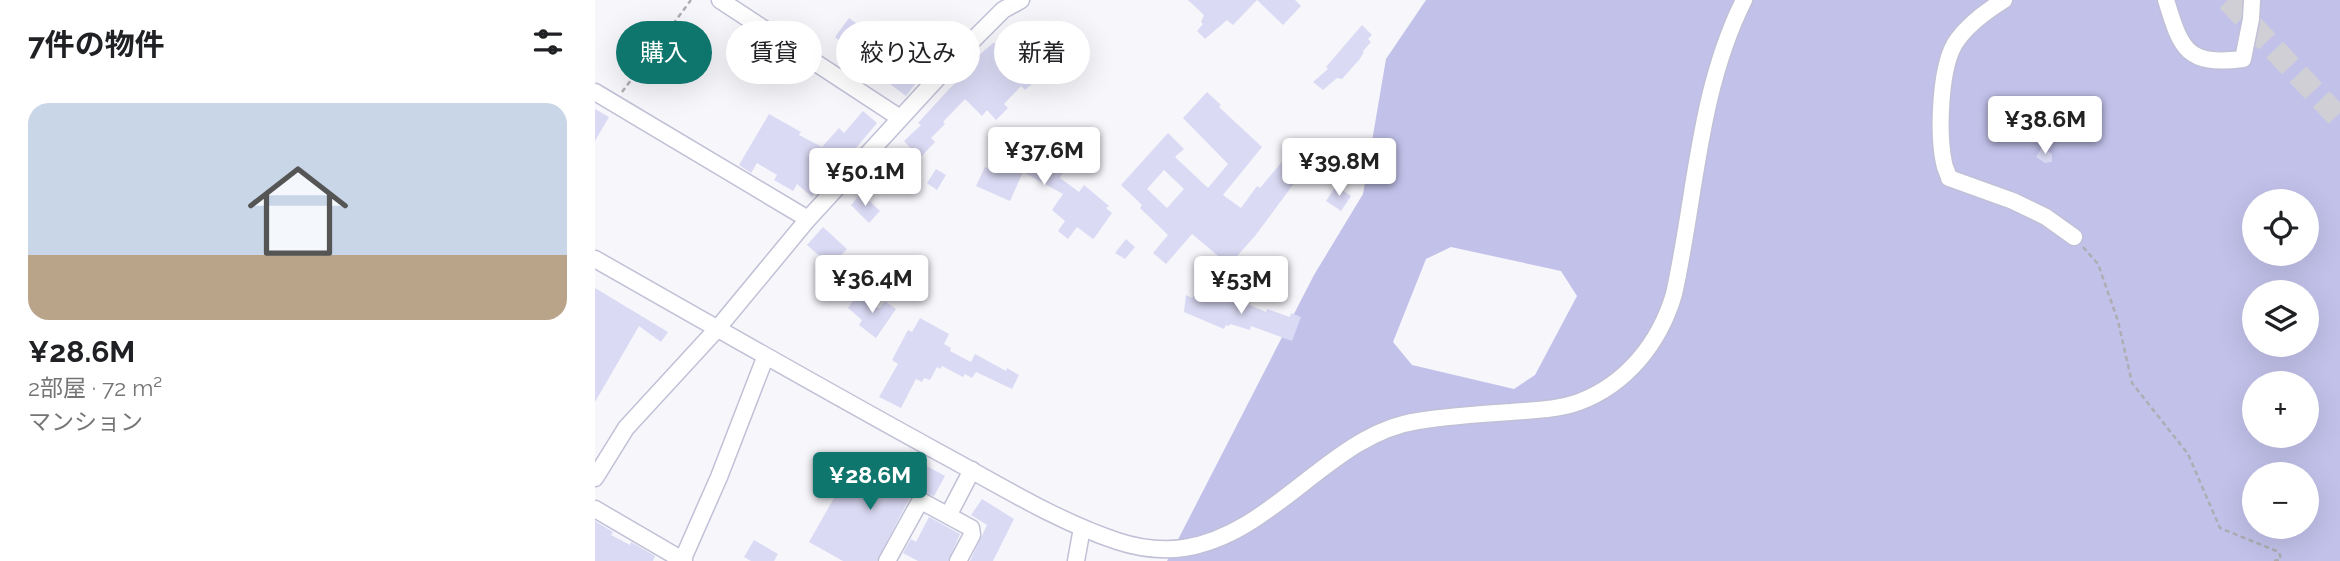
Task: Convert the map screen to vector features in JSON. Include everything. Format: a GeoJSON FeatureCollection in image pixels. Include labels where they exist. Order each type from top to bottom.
{"type":"FeatureCollection","features":[{"type":"Feature","properties":{"kind":"street"},"geometry":{"type":"LineString","coordinates":[[720,0],[900,118]]}},
{"type":"Feature","properties":{"kind":"street"},"geometry":{"type":"LineString","coordinates":[[595,478],[627,428],[717,329],[808,219],[974,38],[1003,10],[1021,0]]}},
{"type":"Feature","properties":{"kind":"street"},"geometry":{"type":"LineString","coordinates":[[595,259],[765,358],[1082,528],[1143,555],[1184,548],[1221,538],[1250,523],[1366,439],[1406,423],[1462,415],[1549,409],[1578,402],[1604,390],[1622,377],[1642,357],[1667,318],[1679,271],[1707,102],[1719,60],[1744,0]]}},
{"type":"Feature","properties":{"kind":"street"},"geometry":{"type":"LineString","coordinates":[[2004,0],[1992,7],[1957,39],[1947,61],[1942,89],[1944,167],[1949,178],[2013,201],[2046,217],[2074,237]]}},
{"type":"Feature","properties":{"kind":"street"},"geometry":{"type":"LineString","coordinates":[[2166,0],[2177,37],[2189,53],[2218,62],[2242,60],[2251,19],[2252,0]]}},
{"type":"Feature","properties":{"kind":"street"},"geometry":{"type":"LineString","coordinates":[[595,92],[808,219]]}},
{"type":"Feature","properties":{"kind":"street"},"geometry":{"type":"LineString","coordinates":[[595,509],[683,561],[765,358]]}},
{"type":"Feature","properties":{"kind":"street"},"geometry":{"type":"LineString","coordinates":[[949,514],[972,470]]}},
{"type":"Feature","properties":{"kind":"street"},"geometry":{"type":"LineString","coordinates":[[887,561],[919,503],[923,502],[971,528],[972,535],[958,561]]}},
{"type":"Feature","properties":{"kind":"street"},"geometry":{"type":"LineString","coordinates":[[1076,561],[1082,528]]}},
{"type":"Feature","properties":{"kind":"path"},"geometry":{"type":"LineString","coordinates":[[613,103],[691,0]]}},
{"type":"Feature","properties":{"kind":"path"},"geometry":{"type":"LineString","coordinates":[[2074,237],[2098,264],[2118,321],[2132,383],[2188,454],[2220,528],[2279,552],[2280,559],[2274,561]]}},
{"type":"Feature","properties":{"kind":"shaded area"},"geometry":{"type":"Polygon","coordinates":[[[1426,0],[2340,0],[2340,561],[1167,561],[1314,275],[1363,194],[1386,59],[1426,0]],[[1451,247],[1426,259],[1393,342],[1412,365],[1514,389],[1535,375],[1577,296],[1561,271],[1451,247]]]}},
{"type":"Feature","properties":{"kind":"building"},"geometry":{"type":"Polygon","coordinates":[[[1188,0],[1257,0],[1233,25],[1227,20],[1205,39],[1197,31],[1203,24],[1201,22],[1204,15],[1188,0]]]}},
{"type":"Feature","properties":{"kind":"building"},"geometry":{"type":"Polygon","coordinates":[[[1257,0],[1295,0],[1301,6],[1283,25],[1257,0]]]}},
{"type":"Feature","properties":{"kind":"building"},"geometry":{"type":"Polygon","coordinates":[[[1362,25],[1372,35],[1368,39],[1371,42],[1342,79],[1337,78],[1323,90],[1313,82],[1328,69],[1326,67],[1362,25]]]}},
{"type":"Feature","properties":{"kind":"building"},"geometry":{"type":"Polygon","coordinates":[[[994,43],[994,84],[1032,84],[1025,90],[1021,86],[1004,104],[1008,108],[996,120],[987,110],[982,116],[965,99],[943,122],[945,124],[931,138],[935,142],[920,158],[904,141],[921,125],[918,123],[954,84],[980,84],[980,54],[994,43]]]}},
{"type":"Feature","properties":{"kind":"building"},"geometry":{"type":"Polygon","coordinates":[[[890,84],[915,84],[906,96],[890,84]]]}},
{"type":"Feature","properties":{"kind":"building"},"geometry":{"type":"Polygon","coordinates":[[[1207,92],[1221,105],[1219,107],[1262,147],[1223,195],[1241,208],[1257,186],[1260,188],[1291,151],[1289,149],[1295,141],[1300,141],[1316,154],[1255,236],[1229,265],[1192,234],[1166,264],[1153,253],[1168,235],[1121,185],[1168,133],[1184,149],[1175,157],[1208,188],[1228,164],[1183,118],[1207,92]],[[1164,170],[1147,189],[1167,208],[1184,189],[1164,170]]]}},
{"type":"Feature","properties":{"kind":"building"},"geometry":{"type":"Polygon","coordinates":[[[595,109],[609,117],[595,141],[595,109]]]}},
{"type":"Feature","properties":{"kind":"building"},"geometry":{"type":"Polygon","coordinates":[[[863,111],[877,123],[851,157],[843,165],[841,162],[812,197],[797,184],[793,191],[774,180],[777,175],[757,163],[751,173],[739,165],[769,114],[822,147],[839,128],[844,133],[863,111]]]}},
{"type":"Feature","properties":{"kind":"building"},"geometry":{"type":"Polygon","coordinates":[[[1011,131],[1036,147],[1033,153],[1064,170],[1060,178],[1079,192],[1084,185],[1109,206],[1106,208],[1112,213],[1093,239],[1077,227],[1068,239],[1058,231],[1065,221],[1052,210],[1063,194],[1023,172],[1010,201],[976,186],[985,167],[990,169],[1011,131]]]}},
{"type":"Feature","properties":{"kind":"building"},"geometry":{"type":"Polygon","coordinates":[[[2042,147],[2052,154],[2052,162],[2045,163],[2036,157],[2042,147]]]}},
{"type":"Feature","properties":{"kind":"building"},"geometry":{"type":"Polygon","coordinates":[[[936,169],[946,175],[937,190],[927,183],[936,169]]]}},
{"type":"Feature","properties":{"kind":"building"},"geometry":{"type":"Polygon","coordinates":[[[1336,186],[1351,196],[1341,211],[1326,201],[1336,186]]]}},
{"type":"Feature","properties":{"kind":"building"},"geometry":{"type":"Polygon","coordinates":[[[861,193],[880,211],[869,223],[851,205],[861,193]]]}},
{"type":"Feature","properties":{"kind":"building"},"geometry":{"type":"Polygon","coordinates":[[[823,227],[847,249],[831,266],[807,245],[823,227]]]}},
{"type":"Feature","properties":{"kind":"building"},"geometry":{"type":"Polygon","coordinates":[[[1126,239],[1135,247],[1125,259],[1115,253],[1126,239]]]}},
{"type":"Feature","properties":{"kind":"building"},"geometry":{"type":"Polygon","coordinates":[[[595,288],[668,332],[661,342],[639,326],[595,402],[595,288]]]}},
{"type":"Feature","properties":{"kind":"building"},"geometry":{"type":"Polygon","coordinates":[[[857,295],[877,308],[885,301],[896,309],[876,338],[859,325],[862,320],[848,308],[857,295]]]}},
{"type":"Feature","properties":{"kind":"building"},"geometry":{"type":"Polygon","coordinates":[[[1186,295],[1192,298],[1194,295],[1201,298],[1224,298],[1226,295],[1266,312],[1267,309],[1290,317],[1291,313],[1301,317],[1292,341],[1251,326],[1250,330],[1230,324],[1224,329],[1184,312],[1186,295]]]}},
{"type":"Feature","properties":{"kind":"building"},"geometry":{"type":"Polygon","coordinates":[[[920,318],[949,334],[944,344],[951,348],[950,351],[971,362],[975,354],[1019,375],[1012,389],[976,372],[972,378],[965,374],[963,377],[942,366],[940,369],[937,367],[930,380],[924,378],[922,382],[916,379],[901,408],[879,397],[898,364],[892,360],[908,330],[912,332],[920,318]]]}},
{"type":"Feature","properties":{"kind":"building"},"geometry":{"type":"Polygon","coordinates":[[[912,458],[945,476],[934,496],[921,492],[910,497],[877,561],[843,561],[809,542],[851,468],[865,476],[867,472],[895,487],[912,458]]]}},
{"type":"Feature","properties":{"kind":"building"},"geometry":{"type":"Polygon","coordinates":[[[982,499],[1014,519],[993,561],[970,561],[987,525],[971,515],[982,499]]]}},
{"type":"Feature","properties":{"kind":"building"},"geometry":{"type":"Polygon","coordinates":[[[929,517],[960,534],[948,561],[918,561],[903,553],[911,539],[916,542],[929,517]]]}},
{"type":"Feature","properties":{"kind":"building"},"geometry":{"type":"Polygon","coordinates":[[[595,521],[613,532],[611,535],[630,545],[631,542],[655,556],[653,561],[595,561],[595,521]]]}},
{"type":"Feature","properties":{"kind":"building"},"geometry":{"type":"Polygon","coordinates":[[[754,540],[778,554],[774,561],[751,561],[744,557],[754,540]]]}},
{"type":"Feature","properties":{"kind":"tunnel"},"geometry":{"type":"LineString","coordinates":[[2228,0],[2340,119]]}}]}
